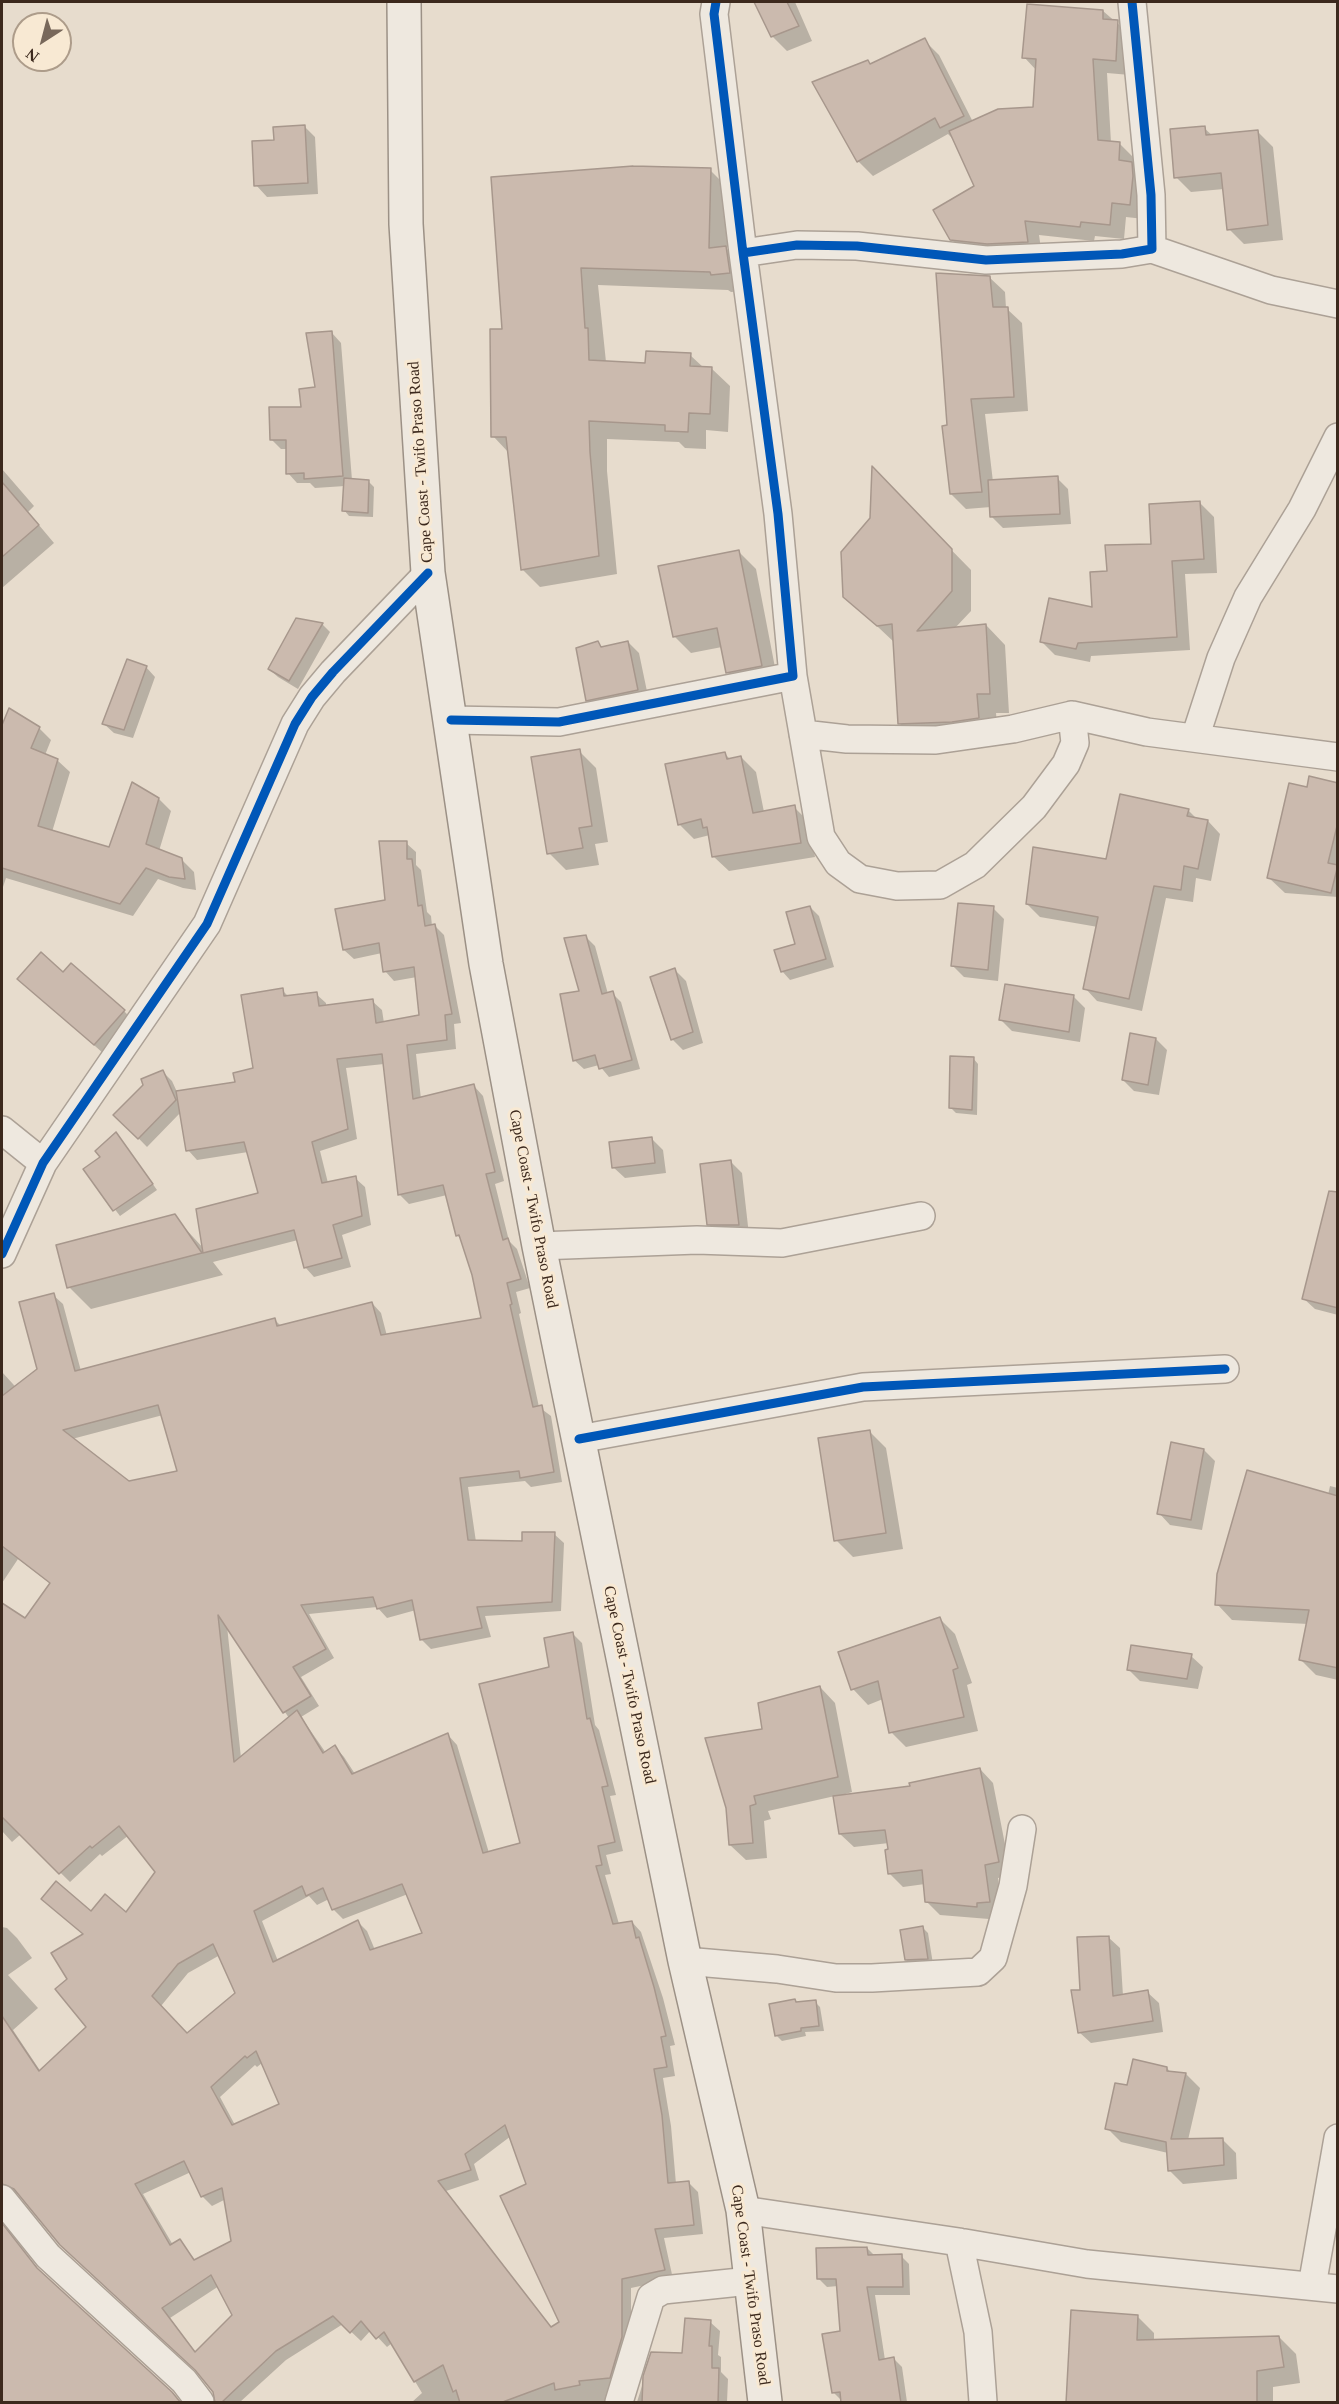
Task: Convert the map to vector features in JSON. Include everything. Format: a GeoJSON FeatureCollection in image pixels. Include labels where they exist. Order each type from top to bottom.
{"type":"FeatureCollection","features":[{"type":"Feature","properties":{"kind":"main road","name":"Cape Coast - Twifo Praso Road"},"geometry":{"type":"LineString","coordinates":[[404,2],[406,224],[428,573],[486,964],[539,1246],[685,1961],[743,2210],[765,2403]]}},
{"type":"Feature","properties":{"kind":"street"},"geometry":{"type":"LineString","coordinates":[[716,2],[714,14],[778,514],[793,676],[821,837],[838,863],[861,879],[897,886],[940,885],[975,865],[1034,807],[1066,764],[1075,743],[1072,716]]}},
{"type":"Feature","properties":{"kind":"street"},"geometry":{"type":"LineString","coordinates":[[1132,2],[1151,195],[1152,249]]}},
{"type":"Feature","properties":{"kind":"street"},"geometry":{"type":"LineString","coordinates":[[743,253],[797,245],[857,246],[986,260],[1122,254],[1152,249],[1271,290],[1338,304]]}},
{"type":"Feature","properties":{"kind":"street"},"geometry":{"type":"LineString","coordinates":[[1195,738],[1221,658],[1248,597],[1302,509],[1338,437]]}},
{"type":"Feature","properties":{"kind":"street"},"geometry":{"type":"LineString","coordinates":[[2,1254],[43,1163],[207,924],[296,724],[312,697],[428,573]]}},
{"type":"Feature","properties":{"kind":"street"},"geometry":{"type":"LineString","coordinates":[[451,720],[559,722],[793,676]]}},
{"type":"Feature","properties":{"kind":"street"},"geometry":{"type":"LineString","coordinates":[[803,734],[847,739],[936,740],[1013,729],[1072,716],[1147,732],[1338,757]]}},
{"type":"Feature","properties":{"kind":"street"},"geometry":{"type":"LineString","coordinates":[[2,1130],[43,1163]]}},
{"type":"Feature","properties":{"kind":"street"},"geometry":{"type":"LineString","coordinates":[[539,1246],[697,1240],[782,1243],[921,1216]]}},
{"type":"Feature","properties":{"kind":"street"},"geometry":{"type":"LineString","coordinates":[[579,1439],[863,1387],[1225,1370]]}},
{"type":"Feature","properties":{"kind":"street"},"geometry":{"type":"LineString","coordinates":[[685,1961],[777,1968],[836,1978],[978,1972],[993,1958],[1012,1886],[1022,1829]]}},
{"type":"Feature","properties":{"kind":"street"},"geometry":{"type":"LineString","coordinates":[[743,2210],[960,2242],[1087,2264],[1325,2287],[1338,2138]]}},
{"type":"Feature","properties":{"kind":"street"},"geometry":{"type":"LineString","coordinates":[[2,2199],[48,2256],[183,2382],[200,2403]]}},
{"type":"Feature","properties":{"kind":"street"},"geometry":{"type":"LineString","coordinates":[[960,2242],[978,2332],[983,2403]]}},
{"type":"Feature","properties":{"kind":"street"},"geometry":{"type":"LineString","coordinates":[[619,2403],[651,2297],[663,2290],[750,2281]]}},
{"type":"Feature","properties":{"kind":"building"},"geometry":{"type":"Polygon","coordinates":[[[754,2],[787,2],[799,26],[771,37],[754,2]]]}},
{"type":"Feature","properties":{"kind":"building"},"geometry":{"type":"Polygon","coordinates":[[[1027,4],[1103,10],[1103,19],[1118,20],[1116,61],[1093,59],[1098,140],[1120,142],[1119,160],[1132,162],[1130,205],[1112,203],[1110,225],[1081,222],[1080,227],[1025,221],[1028,242],[987,244],[950,240],[933,210],[974,186],[949,131],[998,109],[1033,107],[1036,59],[1022,58],[1027,4]]]}},
{"type":"Feature","properties":{"kind":"building"},"geometry":{"type":"Polygon","coordinates":[[[925,38],[964,116],[940,128],[935,118],[857,162],[812,82],[868,60],[870,64],[925,38]]]}},
{"type":"Feature","properties":{"kind":"building"},"geometry":{"type":"Polygon","coordinates":[[[305,125],[308,183],[254,186],[252,141],[274,140],[273,127],[305,125]]]}},
{"type":"Feature","properties":{"kind":"building"},"geometry":{"type":"Polygon","coordinates":[[[1205,126],[1206,135],[1258,130],[1268,225],[1227,230],[1221,173],[1174,178],[1170,129],[1205,126]]]}},
{"type":"Feature","properties":{"kind":"building"},"geometry":{"type":"Polygon","coordinates":[[[633,166],[711,168],[709,248],[726,246],[730,273],[711,275],[710,272],[581,268],[589,360],[645,363],[646,351],[691,353],[690,366],[712,367],[710,414],[689,413],[688,432],[665,431],[665,425],[589,421],[599,556],[521,570],[506,437],[491,437],[490,329],[502,329],[491,177],[633,166]]]}},
{"type":"Feature","properties":{"kind":"building"},"geometry":{"type":"Polygon","coordinates":[[[936,273],[990,276],[993,307],[1008,307],[1014,397],[971,399],[982,492],[950,494],[942,426],[947,425],[936,273]]]}},
{"type":"Feature","properties":{"kind":"building"},"geometry":{"type":"Polygon","coordinates":[[[332,331],[343,476],[304,479],[304,473],[286,474],[286,440],[270,440],[269,407],[301,407],[299,389],[315,387],[306,333],[332,331]]]}},
{"type":"Feature","properties":{"kind":"building"},"geometry":{"type":"Polygon","coordinates":[[[872,466],[952,549],[952,591],[917,631],[986,624],[990,694],[977,694],[979,718],[952,722],[898,724],[892,624],[877,626],[843,597],[841,552],[870,518],[872,466]]]}},
{"type":"Feature","properties":{"kind":"building"},"geometry":{"type":"Polygon","coordinates":[[[1058,476],[1060,514],[990,517],[988,480],[1058,476]]]}},
{"type":"Feature","properties":{"kind":"building"},"geometry":{"type":"Polygon","coordinates":[[[344,478],[369,480],[368,513],[342,511],[344,478]]]}},
{"type":"Feature","properties":{"kind":"building"},"geometry":{"type":"Polygon","coordinates":[[[2,482],[39,525],[2,557],[2,482]]]}},
{"type":"Feature","properties":{"kind":"building"},"geometry":{"type":"Polygon","coordinates":[[[1200,501],[1204,559],[1172,561],[1177,637],[1078,643],[1076,649],[1040,642],[1049,598],[1092,607],[1090,572],[1107,571],[1105,545],[1151,544],[1149,504],[1200,501]]]}},
{"type":"Feature","properties":{"kind":"building"},"geometry":{"type":"Polygon","coordinates":[[[739,550],[762,666],[726,673],[717,628],[673,637],[658,566],[739,550]]]}},
{"type":"Feature","properties":{"kind":"building"},"geometry":{"type":"Polygon","coordinates":[[[296,618],[323,623],[289,681],[268,669],[296,618]]]}},
{"type":"Feature","properties":{"kind":"building"},"geometry":{"type":"Polygon","coordinates":[[[598,641],[601,647],[628,641],[638,690],[586,701],[576,648],[598,641]]]}},
{"type":"Feature","properties":{"kind":"building"},"geometry":{"type":"Polygon","coordinates":[[[127,659],[147,666],[124,730],[102,724],[127,659]]]}},
{"type":"Feature","properties":{"kind":"building"},"geometry":{"type":"Polygon","coordinates":[[[9,708],[40,727],[31,748],[58,759],[38,826],[109,847],[132,782],[159,798],[146,844],[182,858],[185,879],[169,877],[146,868],[120,904],[2,868],[2,725],[9,708]]]}},
{"type":"Feature","properties":{"kind":"building"},"geometry":{"type":"Polygon","coordinates":[[[580,749],[592,826],[579,828],[583,848],[547,854],[531,757],[580,749]]]}},
{"type":"Feature","properties":{"kind":"building"},"geometry":{"type":"Polygon","coordinates":[[[725,752],[727,759],[741,756],[753,813],[795,805],[801,843],[712,857],[707,827],[703,828],[701,819],[678,825],[665,764],[725,752]]]}},
{"type":"Feature","properties":{"kind":"building"},"geometry":{"type":"Polygon","coordinates":[[[1309,776],[1338,783],[1338,822],[1328,863],[1338,865],[1331,893],[1267,878],[1289,783],[1307,787],[1309,776]]]}},
{"type":"Feature","properties":{"kind":"building"},"geometry":{"type":"Polygon","coordinates":[[[1120,794],[1189,809],[1187,816],[1208,820],[1198,869],[1184,866],[1181,890],[1154,886],[1129,999],[1083,989],[1098,917],[1026,904],[1033,847],[1106,859],[1120,794]]]}},
{"type":"Feature","properties":{"kind":"building"},"geometry":{"type":"Polygon","coordinates":[[[379,841],[407,841],[407,859],[412,859],[418,906],[422,905],[425,926],[435,924],[452,1014],[445,1015],[447,1040],[407,1045],[413,1099],[474,1084],[495,1172],[486,1174],[503,1240],[508,1238],[521,1279],[507,1283],[512,1304],[510,1305],[533,1407],[542,1405],[554,1472],[520,1478],[519,1471],[460,1478],[468,1540],[522,1541],[522,1532],[555,1532],[552,1602],[477,1607],[482,1628],[420,1640],[412,1600],[377,1609],[373,1597],[301,1605],[326,1649],[293,1667],[311,1696],[283,1713],[218,1615],[234,1762],[297,1710],[323,1753],[335,1745],[352,1774],[448,1733],[483,1853],[520,1843],[479,1684],[549,1667],[544,1638],[573,1632],[587,1719],[590,1718],[608,1786],[602,1787],[615,1842],[598,1846],[602,1865],[596,1866],[613,1924],[632,1921],[654,1987],[666,2036],[661,2037],[667,2067],[654,2069],[662,2115],[668,2183],[689,2181],[694,2225],[655,2229],[665,2270],[622,2279],[622,2337],[610,2378],[579,2381],[580,2385],[555,2390],[554,2383],[500,2403],[460,2403],[456,2390],[453,2392],[443,2365],[414,2382],[384,2332],[376,2339],[361,2321],[350,2333],[333,2316],[276,2351],[221,2403],[215,2403],[213,2392],[195,2370],[60,2245],[14,2189],[2,2184],[2,2016],[39,2071],[86,2027],[55,1989],[67,1979],[51,1953],[83,1934],[41,1899],[56,1881],[91,1911],[105,1894],[126,1912],[155,1872],[119,1826],[92,1848],[90,1846],[59,1874],[2,1817],[2,1603],[25,1618],[50,1583],[2,1546],[2,1396],[37,1369],[19,1302],[54,1293],[75,1371],[275,1318],[277,1326],[372,1302],[381,1335],[481,1318],[472,1275],[459,1235],[456,1236],[443,1185],[398,1195],[382,1054],[337,1059],[348,1129],[312,1142],[322,1183],[356,1176],[362,1216],[333,1225],[342,1258],[304,1268],[294,1230],[203,1253],[196,1209],[258,1193],[244,1142],[186,1151],[176,1091],[235,1082],[233,1073],[253,1068],[241,995],[283,988],[284,996],[317,992],[319,1006],[373,999],[376,1023],[419,1015],[414,967],[383,972],[379,943],[343,950],[335,909],[385,900],[379,841]],[[158,1405],[63,1430],[129,1481],[177,1471],[158,1405]],[[402,1884],[332,1910],[323,1888],[306,1896],[302,1886],[254,1911],[273,1962],[358,1920],[370,1950],[422,1933],[402,1884]],[[213,1944],[178,1964],[152,1996],[187,2033],[235,1993],[213,1944]],[[256,2051],[247,2058],[245,2056],[211,2087],[232,2125],[279,2104],[256,2051]],[[505,2125],[465,2154],[471,2170],[438,2181],[551,2327],[559,2322],[500,2196],[526,2184],[505,2125]],[[184,2161],[135,2184],[170,2245],[180,2239],[194,2260],[231,2241],[222,2188],[201,2197],[184,2161]],[[211,2275],[162,2308],[195,2352],[232,2315],[211,2275]]]}},
{"type":"Feature","properties":{"kind":"building"},"geometry":{"type":"Polygon","coordinates":[[[958,903],[994,906],[988,970],[951,966],[958,903]]]}},
{"type":"Feature","properties":{"kind":"building"},"geometry":{"type":"Polygon","coordinates":[[[810,906],[826,959],[781,972],[774,950],[795,944],[786,912],[810,906]]]}},
{"type":"Feature","properties":{"kind":"building"},"geometry":{"type":"Polygon","coordinates":[[[586,935],[602,994],[613,991],[632,1060],[599,1069],[595,1055],[573,1061],[560,994],[579,991],[564,938],[586,935]]]}},
{"type":"Feature","properties":{"kind":"building"},"geometry":{"type":"Polygon","coordinates":[[[41,952],[63,972],[71,963],[125,1010],[94,1045],[17,979],[41,952]]]}},
{"type":"Feature","properties":{"kind":"building"},"geometry":{"type":"Polygon","coordinates":[[[675,968],[693,1032],[671,1040],[650,977],[675,968]]]}},
{"type":"Feature","properties":{"kind":"building"},"geometry":{"type":"Polygon","coordinates":[[[1005,984],[1074,995],[1069,1032],[999,1020],[1005,984]]]}},
{"type":"Feature","properties":{"kind":"building"},"geometry":{"type":"Polygon","coordinates":[[[1130,1033],[1156,1038],[1148,1085],[1122,1080],[1130,1033]]]}},
{"type":"Feature","properties":{"kind":"building"},"geometry":{"type":"Polygon","coordinates":[[[950,1056],[974,1057],[972,1110],[949,1108],[950,1056]]]}},
{"type":"Feature","properties":{"kind":"building"},"geometry":{"type":"Polygon","coordinates":[[[163,1070],[176,1100],[138,1139],[113,1115],[143,1085],[141,1079],[163,1070]]]}},
{"type":"Feature","properties":{"kind":"building"},"geometry":{"type":"Polygon","coordinates":[[[116,1132],[153,1184],[113,1211],[83,1169],[100,1157],[95,1151],[116,1132]]]}},
{"type":"Feature","properties":{"kind":"building"},"geometry":{"type":"Polygon","coordinates":[[[652,1137],[655,1163],[612,1168],[609,1142],[652,1137]]]}},
{"type":"Feature","properties":{"kind":"building"},"geometry":{"type":"Polygon","coordinates":[[[731,1160],[739,1225],[707,1225],[700,1164],[731,1160]]]}},
{"type":"Feature","properties":{"kind":"building"},"geometry":{"type":"Polygon","coordinates":[[[1329,1191],[1338,1192],[1338,1308],[1302,1299],[1329,1191]]]}},
{"type":"Feature","properties":{"kind":"building"},"geometry":{"type":"Polygon","coordinates":[[[175,1214],[202,1253],[67,1288],[56,1245],[175,1214]]]}},
{"type":"Feature","properties":{"kind":"building"},"geometry":{"type":"Polygon","coordinates":[[[870,1430],[886,1533],[834,1541],[818,1438],[870,1430]]]}},
{"type":"Feature","properties":{"kind":"building"},"geometry":{"type":"Polygon","coordinates":[[[1171,1442],[1204,1449],[1191,1520],[1157,1514],[1171,1442]]]}},
{"type":"Feature","properties":{"kind":"building"},"geometry":{"type":"Polygon","coordinates":[[[1247,1470],[1338,1496],[1338,1668],[1299,1660],[1309,1610],[1215,1605],[1217,1574],[1247,1470]]]}},
{"type":"Feature","properties":{"kind":"building"},"geometry":{"type":"Polygon","coordinates":[[[940,1617],[958,1668],[953,1670],[964,1717],[889,1733],[878,1681],[851,1690],[838,1652],[940,1617]]]}},
{"type":"Feature","properties":{"kind":"building"},"geometry":{"type":"Polygon","coordinates":[[[1131,1645],[1192,1654],[1187,1679],[1127,1670],[1131,1645]]]}},
{"type":"Feature","properties":{"kind":"building"},"geometry":{"type":"Polygon","coordinates":[[[820,1686],[838,1777],[754,1796],[756,1804],[750,1806],[753,1843],[729,1845],[726,1808],[705,1738],[762,1729],[758,1703],[820,1686]]]}},
{"type":"Feature","properties":{"kind":"building"},"geometry":{"type":"Polygon","coordinates":[[[980,1768],[999,1862],[985,1865],[990,1902],[977,1903],[977,1907],[925,1902],[922,1870],[888,1874],[885,1830],[839,1834],[833,1796],[910,1786],[909,1783],[980,1768]]]}},
{"type":"Feature","properties":{"kind":"building"},"geometry":{"type":"Polygon","coordinates":[[[923,1926],[928,1959],[905,1960],[900,1930],[923,1926]]]}},
{"type":"Feature","properties":{"kind":"building"},"geometry":{"type":"Polygon","coordinates":[[[1109,1936],[1113,1996],[1148,1990],[1153,2021],[1078,2033],[1071,1990],[1080,1990],[1077,1937],[1109,1936]]]}},
{"type":"Feature","properties":{"kind":"building"},"geometry":{"type":"Polygon","coordinates":[[[795,1999],[796,2002],[816,2000],[819,2026],[801,2028],[801,2031],[775,2036],[769,2004],[795,1999]]]}},
{"type":"Feature","properties":{"kind":"building"},"geometry":{"type":"Polygon","coordinates":[[[1133,2059],[1167,2067],[1167,2071],[1186,2073],[1171,2139],[1223,2138],[1224,2165],[1168,2171],[1166,2142],[1105,2129],[1115,2083],[1127,2085],[1133,2059]]]}},
{"type":"Feature","properties":{"kind":"building"},"geometry":{"type":"Polygon","coordinates":[[[2,2223],[37,2268],[172,2392],[181,2403],[2,2403],[2,2223]]]}},
{"type":"Feature","properties":{"kind":"building"},"geometry":{"type":"Polygon","coordinates":[[[867,2247],[868,2255],[902,2254],[903,2287],[867,2287],[879,2360],[894,2357],[901,2403],[841,2403],[840,2392],[832,2393],[822,2334],[840,2331],[836,2279],[817,2279],[816,2248],[867,2247]]]}},
{"type":"Feature","properties":{"kind":"building"},"geometry":{"type":"Polygon","coordinates":[[[1071,2310],[1138,2315],[1137,2340],[1279,2336],[1284,2367],[1257,2371],[1257,2403],[1066,2403],[1071,2310]]]}},
{"type":"Feature","properties":{"kind":"building"},"geometry":{"type":"Polygon","coordinates":[[[685,2318],[711,2320],[709,2346],[712,2346],[712,2368],[719,2368],[718,2403],[642,2403],[643,2376],[651,2352],[682,2353],[685,2318]]]}},
{"type":"Feature","properties":{"kind":"cycle path"},"geometry":{"type":"LineString","coordinates":[[451,720],[559,722],[793,676],[778,514],[714,14],[716,2]]}},
{"type":"Feature","properties":{"kind":"cycle path"},"geometry":{"type":"LineString","coordinates":[[743,253],[797,245],[857,246],[986,260],[1122,254],[1152,249],[1151,195],[1132,2]]}},
{"type":"Feature","properties":{"kind":"cycle path"},"geometry":{"type":"LineString","coordinates":[[2,1254],[43,1163],[207,924],[295,724],[312,697],[333,672],[428,573]]}},
{"type":"Feature","properties":{"kind":"cycle path"},"geometry":{"type":"LineString","coordinates":[[579,1439],[863,1387],[1225,1369]]}}]}
